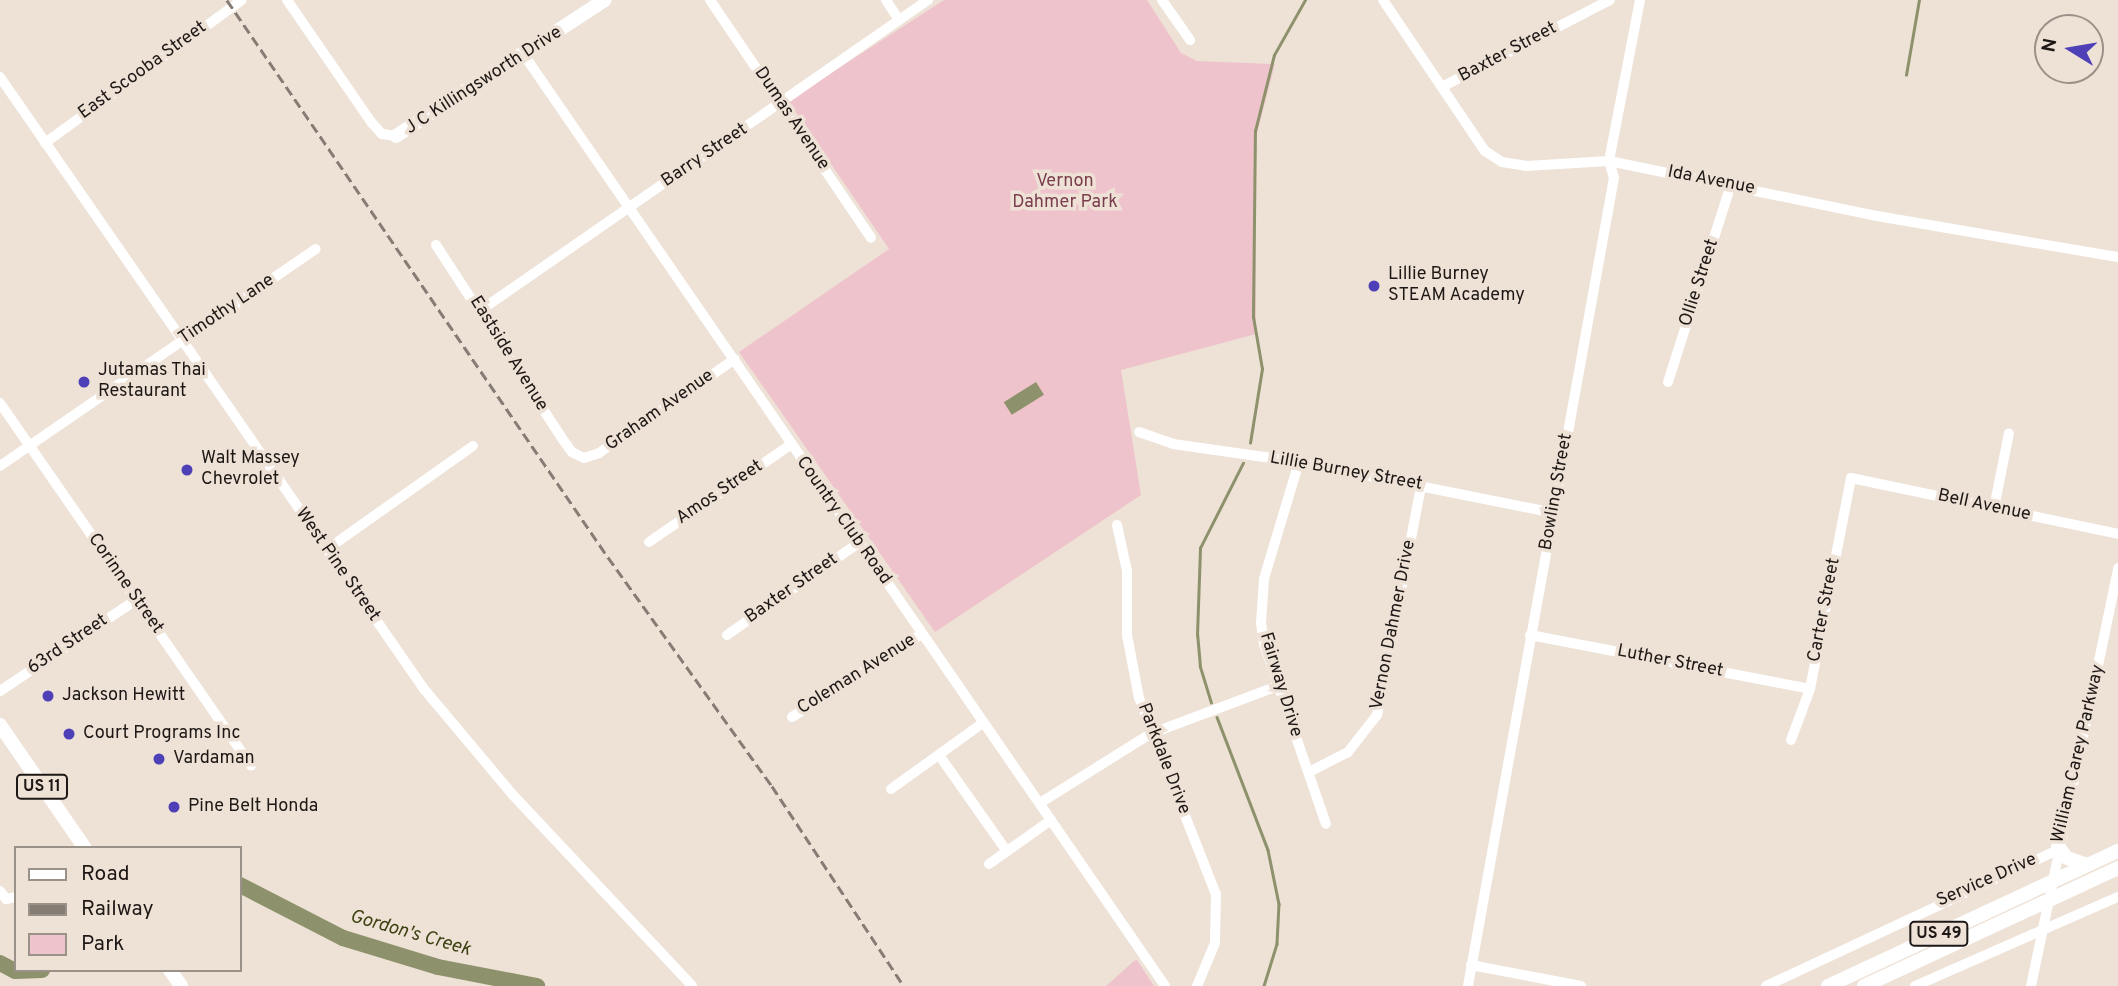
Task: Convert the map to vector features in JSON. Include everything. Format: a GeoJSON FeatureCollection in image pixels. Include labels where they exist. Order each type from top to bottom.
{"type":"FeatureCollection","features":[{"type":"Feature","properties":{"kind":"main road","name":"J C Killingsworth Drive"},"geometry":{"type":"LineString","coordinates":[[397,136],[604,0]]}},
{"type":"Feature","properties":{"kind":"main road","name":"US 11"},"geometry":{"type":"LineString","coordinates":[[0,725],[84,846]]}},
{"type":"Feature","properties":{"kind":"main road"},"geometry":{"type":"LineString","coordinates":[[2057,849],[2067,858],[2087,865]]}},
{"type":"Feature","properties":{"kind":"main road","name":"US 49"},"geometry":{"type":"LineString","coordinates":[[1828,986],[2118,851]]}},
{"type":"Feature","properties":{"kind":"main road","name":"US 49"},"geometry":{"type":"LineString","coordinates":[[1864,986],[2118,868]]}},
{"type":"Feature","properties":{"kind":"street","name":"East Scooba Street"},"geometry":{"type":"LineString","coordinates":[[45,143],[242,0]]}},
{"type":"Feature","properties":{"kind":"street"},"geometry":{"type":"LineString","coordinates":[[287,0],[377,129],[397,136]]}},
{"type":"Feature","properties":{"kind":"street","name":"Dumas Avenue"},"geometry":{"type":"LineString","coordinates":[[710,0],[783,104],[871,239]]}},
{"type":"Feature","properties":{"kind":"street"},"geometry":{"type":"LineString","coordinates":[[886,0],[899,20]]}},
{"type":"Feature","properties":{"kind":"street","name":"Barry Street"},"geometry":{"type":"LineString","coordinates":[[481,310],[629,206],[783,104],[928,0]]}},
{"type":"Feature","properties":{"kind":"street"},"geometry":{"type":"LineString","coordinates":[[1162,0],[1190,40]]}},
{"type":"Feature","properties":{"kind":"street","name":"Ida Avenue"},"geometry":{"type":"LineString","coordinates":[[1383,0],[1485,151],[1502,162],[1526,166],[1609,161],[1877,216],[2118,257]]}},
{"type":"Feature","properties":{"kind":"street","name":"Baxter Street"},"geometry":{"type":"LineString","coordinates":[[1442,87],[1610,0]]}},
{"type":"Feature","properties":{"kind":"street","name":"Bowling Street"},"geometry":{"type":"LineString","coordinates":[[1468,986],[1614,178],[1609,161],[1640,0]]}},
{"type":"Feature","properties":{"kind":"street","name":"Country Club Road"},"geometry":{"type":"LineString","coordinates":[[524,55],[735,359],[858,544],[1166,986]]}},
{"type":"Feature","properties":{"kind":"street","name":"West Pine Street"},"geometry":{"type":"LineString","coordinates":[[0,77],[326,550],[464,741],[692,986]]}},
{"type":"Feature","properties":{"kind":"street","name":"Ollie Street"},"geometry":{"type":"LineString","coordinates":[[1668,382],[1731,184]]}},
{"type":"Feature","properties":{"kind":"street","name":"Eastside Avenue"},"geometry":{"type":"LineString","coordinates":[[436,245],[481,310],[561,437],[572,452],[584,458]]}},
{"type":"Feature","properties":{"kind":"street","name":"Timothy Lane"},"geometry":{"type":"LineString","coordinates":[[0,466],[316,249]]}},
{"type":"Feature","properties":{"kind":"street","name":"Graham Avenue"},"geometry":{"type":"LineString","coordinates":[[584,458],[599,453],[735,359]]}},
{"type":"Feature","properties":{"kind":"street","name":"Corinne Street"},"geometry":{"type":"LineString","coordinates":[[0,403],[251,766]]}},
{"type":"Feature","properties":{"kind":"street","name":"Lillie Burney Street"},"geometry":{"type":"LineString","coordinates":[[1139,432],[1173,444],[1299,462],[1554,513]]}},
{"type":"Feature","properties":{"kind":"street"},"geometry":{"type":"LineString","coordinates":[[1994,508],[2009,433]]}},
{"type":"Feature","properties":{"kind":"street","name":"Amos Street"},"geometry":{"type":"LineString","coordinates":[[649,542],[790,445]]}},
{"type":"Feature","properties":{"kind":"street"},"geometry":{"type":"LineString","coordinates":[[326,550],[474,446]]}},
{"type":"Feature","properties":{"kind":"street","name":"Fairway Drive"},"geometry":{"type":"LineString","coordinates":[[1299,462],[1261,601],[1265,644],[1326,824]]}},
{"type":"Feature","properties":{"kind":"street","name":"Bell Avenue"},"geometry":{"type":"LineString","coordinates":[[1851,478],[2118,534]]}},
{"type":"Feature","properties":{"kind":"street","name":"Carter Street"},"geometry":{"type":"LineString","coordinates":[[1791,740],[1810,689],[1851,478]]}},
{"type":"Feature","properties":{"kind":"street","name":"Vernon Dahmer Drive"},"geometry":{"type":"LineString","coordinates":[[1309,772],[1348,752],[1377,716],[1421,486]]}},
{"type":"Feature","properties":{"kind":"street","name":"Parkdale Drive"},"geometry":{"type":"LineString","coordinates":[[1117,525],[1127,571],[1130,662],[1150,734],[1216,894],[1215,943],[1196,986]]}},
{"type":"Feature","properties":{"kind":"street","name":"Baxter Street"},"geometry":{"type":"LineString","coordinates":[[727,635],[858,544]]}},
{"type":"Feature","properties":{"kind":"street","name":"William Carey Parkway"},"geometry":{"type":"LineString","coordinates":[[2031,986],[2050,881],[2118,568]]}},
{"type":"Feature","properties":{"kind":"street","name":"63rd Street"},"geometry":{"type":"LineString","coordinates":[[0,691],[136,600]]}},
{"type":"Feature","properties":{"kind":"street","name":"Coleman Avenue"},"geometry":{"type":"LineString","coordinates":[[792,717],[922,634]]}},
{"type":"Feature","properties":{"kind":"street","name":"Luther Street"},"geometry":{"type":"LineString","coordinates":[[1530,635],[1810,689]]}},
{"type":"Feature","properties":{"kind":"street"},"geometry":{"type":"LineString","coordinates":[[1040,803],[1150,734],[1278,686]]}},
{"type":"Feature","properties":{"kind":"street"},"geometry":{"type":"LineString","coordinates":[[891,789],[983,723]]}},
{"type":"Feature","properties":{"kind":"street"},"geometry":{"type":"LineString","coordinates":[[939,755],[1006,850]]}},
{"type":"Feature","properties":{"kind":"street"},"geometry":{"type":"LineString","coordinates":[[989,864],[1051,820]]}},
{"type":"Feature","properties":{"kind":"street","name":"Service Drive"},"geometry":{"type":"LineString","coordinates":[[1766,986],[2057,849]]}},
{"type":"Feature","properties":{"kind":"street"},"geometry":{"type":"LineString","coordinates":[[1915,986],[2118,897]]}},
{"type":"Feature","properties":{"kind":"street"},"geometry":{"type":"LineString","coordinates":[[1471,965],[1581,986]]}},
{"type":"Feature","properties":{"kind":"green space","name":"Vernon Dahmer Park"},"geometry":{"type":"Polygon","coordinates":[[[944,0],[1147,0],[1181,53],[1197,61],[1275,64],[1255,141],[1256,334],[1121,370],[1141,495],[935,632],[739,352],[889,249],[788,101],[944,0]]]}},
{"type":"Feature","properties":{"kind":"green space"},"geometry":{"type":"Polygon","coordinates":[[[1137,960],[1154,986],[1106,986],[1134,961],[1137,960]]]}},
{"type":"Feature","properties":{"kind":"shaded area"},"geometry":{"type":"Polygon","coordinates":[[[1036,382],[1044,395],[1012,415],[1004,402],[1036,382]]]}},
{"type":"Feature","properties":{"kind":"waterway"},"geometry":{"type":"LineString","coordinates":[[1250,443],[1262,369],[1253,317],[1255,131],[1274,55],[1305,0]]}},
{"type":"Feature","properties":{"kind":"waterway"},"geometry":{"type":"LineString","coordinates":[[1906,75],[1919,0]]}},
{"type":"Feature","properties":{"kind":"waterway"},"geometry":{"type":"LineString","coordinates":[[1211,703],[1200,667],[1197,635],[1200,548],[1243,463]]}},
{"type":"Feature","properties":{"kind":"waterway"},"geometry":{"type":"LineString","coordinates":[[1217,717],[1268,850],[1279,904],[1277,944],[1264,986]]}},
{"type":"Feature","properties":{"kind":"waterway","name":"Gordon's Creek"},"geometry":{"type":"LineString","coordinates":[[242,886],[343,938],[438,967],[537,986]]}},
{"type":"Feature","properties":{"kind":"waterway","name":"Gordon's Creek"},"geometry":{"type":"LineString","coordinates":[[0,963],[14,970]]}},
{"type":"Feature","properties":{"kind":"railway"},"geometry":{"type":"LineString","coordinates":[[227,0],[608,557],[772,786],[904,986]]}},
{"type":"Feature","properties":{"kind":"place","name":"Lillie Burney STEAM Academy"},"geometry":{"type":"Point","coordinates":[1374,286]}},
{"type":"Feature","properties":{"kind":"place","name":"Jutamas Thai Restaurant"},"geometry":{"type":"Point","coordinates":[84,382]}},
{"type":"Feature","properties":{"kind":"place","name":"Walt Massey Chevrolet"},"geometry":{"type":"Point","coordinates":[187,470]}},
{"type":"Feature","properties":{"kind":"place","name":"Jackson Hewitt"},"geometry":{"type":"Point","coordinates":[48,696]}},
{"type":"Feature","properties":{"kind":"place","name":"Court Programs Inc"},"geometry":{"type":"Point","coordinates":[69,734]}},
{"type":"Feature","properties":{"kind":"place","name":"Vardaman"},"geometry":{"type":"Point","coordinates":[159,759]}},
{"type":"Feature","properties":{"kind":"place","name":"Pine Belt Honda"},"geometry":{"type":"Point","coordinates":[174,807]}}]}
